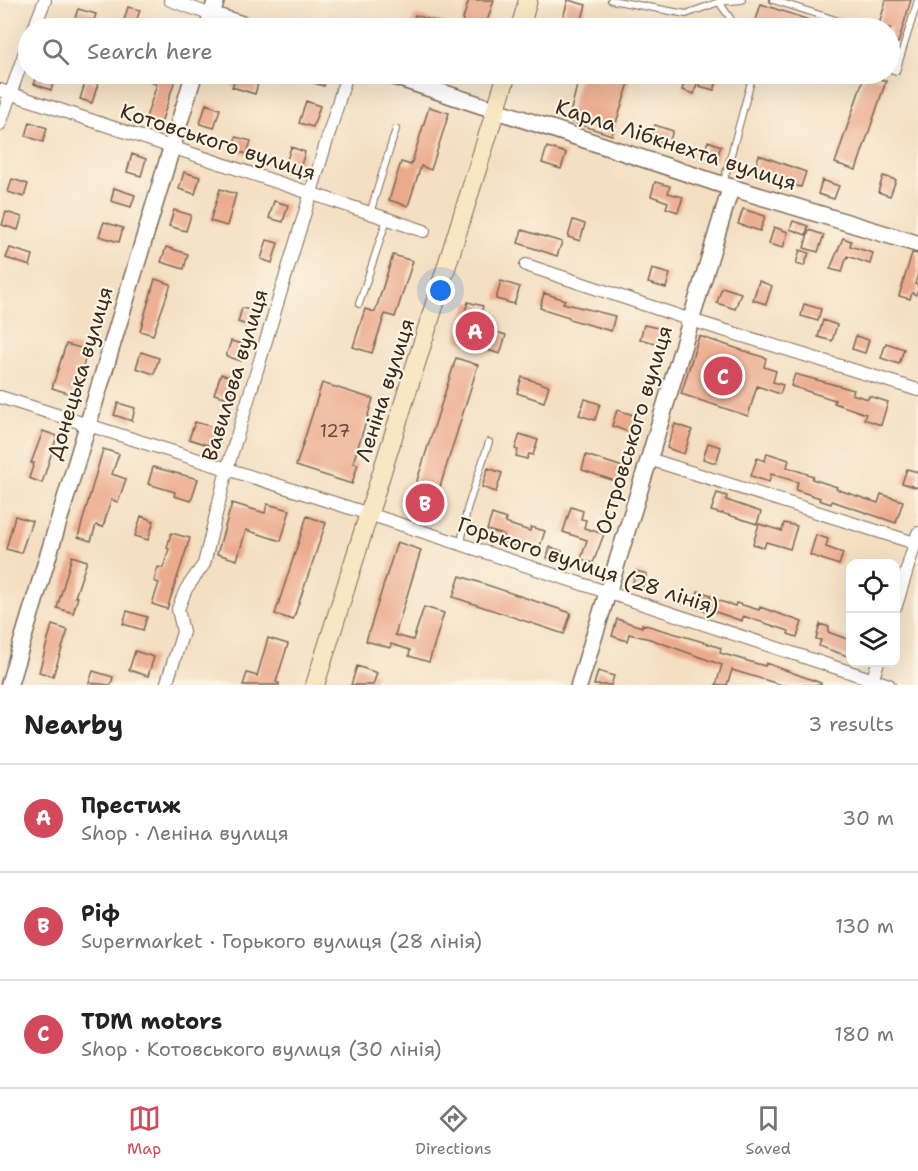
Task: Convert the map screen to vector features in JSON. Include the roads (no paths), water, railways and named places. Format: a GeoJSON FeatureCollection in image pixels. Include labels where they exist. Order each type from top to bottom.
{"type":"FeatureCollection","features":[{"type":"Feature","properties":{"kind":"main road"},"geometry":{"type":"LineString","coordinates":[[523,18],[528,0]]}},
{"type":"Feature","properties":{"kind":"main road","name":"Леніна вулиця"},"geometry":{"type":"LineString","coordinates":[[315,685],[504,84]]}},
{"type":"Feature","properties":{"kind":"street"},"geometry":{"type":"LineString","coordinates":[[38,18],[45,0]]}},
{"type":"Feature","properties":{"kind":"street"},"geometry":{"type":"LineString","coordinates":[[170,0],[212,14]]}},
{"type":"Feature","properties":{"kind":"street"},"geometry":{"type":"LineString","coordinates":[[0,124],[5,92],[18,64]]}},
{"type":"Feature","properties":{"kind":"street","name":"Донецька вулиця"},"geometry":{"type":"LineString","coordinates":[[9,685],[191,84]]}},
{"type":"Feature","properties":{"kind":"street","name":"Вавилова вулиця"},"geometry":{"type":"LineString","coordinates":[[166,685],[183,632],[178,609],[186,589],[204,564],[227,469],[344,84]]}},
{"type":"Feature","properties":{"kind":"street","name":"Карла Лібкнехта вулиця"},"geometry":{"type":"LineString","coordinates":[[416,84],[727,186],[918,244]]}},
{"type":"Feature","properties":{"kind":"street","name":"Котовського вулиця"},"geometry":{"type":"LineString","coordinates":[[5,92],[424,231]]}},
{"type":"Feature","properties":{"kind":"street","name":"Островського вулиця"},"geometry":{"type":"LineString","coordinates":[[579,685],[650,459],[727,186]]}},
{"type":"Feature","properties":{"kind":"street"},"geometry":{"type":"LineString","coordinates":[[526,265],[691,320],[918,390]]}},
{"type":"Feature","properties":{"kind":"street","name":"Горького вулиця (28 лiнiя)"},"geometry":{"type":"LineString","coordinates":[[0,397],[369,514],[872,682],[889,685]]}},
{"type":"Feature","properties":{"kind":"street"},"geometry":{"type":"LineString","coordinates":[[650,459],[917,540],[900,593]]}},
{"type":"Feature","properties":{"kind":"street"},"geometry":{"type":"LineString","coordinates":[[872,682],[877,667]]}},
{"type":"Feature","properties":{"kind":"lane"},"geometry":{"type":"LineString","coordinates":[[611,0],[686,14],[719,2],[742,0]]}},
{"type":"Feature","properties":{"kind":"lane"},"geometry":{"type":"LineString","coordinates":[[773,0],[830,18]]}},
{"type":"Feature","properties":{"kind":"lane"},"geometry":{"type":"LineString","coordinates":[[900,58],[918,0]]}},
{"type":"Feature","properties":{"kind":"lane"},"geometry":{"type":"LineString","coordinates":[[719,2],[730,18]]}},
{"type":"Feature","properties":{"kind":"lane"},"geometry":{"type":"LineString","coordinates":[[727,186],[751,84]]}},
{"type":"Feature","properties":{"kind":"lane"},"geometry":{"type":"LineString","coordinates":[[370,213],[396,129]]}},
{"type":"Feature","properties":{"kind":"lane"},"geometry":{"type":"LineString","coordinates":[[359,304],[387,219]]}},
{"type":"Feature","properties":{"kind":"lane"},"geometry":{"type":"LineString","coordinates":[[461,545],[467,509],[489,442]]}},
{"type":"Feature","properties":{"kind":"place","name":"Престиж"},"geometry":{"type":"Point","coordinates":[475,331]}},
{"type":"Feature","properties":{"kind":"place","name":"TDM motors"},"geometry":{"type":"Point","coordinates":[723,376]}},
{"type":"Feature","properties":{"kind":"place","name":"Ріф"},"geometry":{"type":"Point","coordinates":[425,503]}}]}
